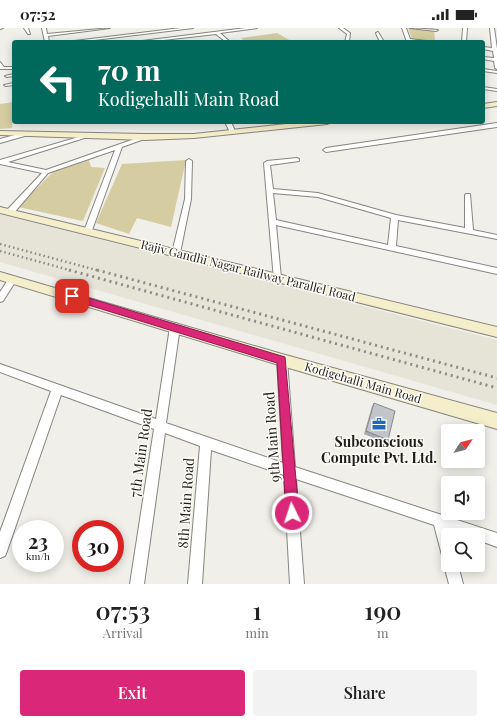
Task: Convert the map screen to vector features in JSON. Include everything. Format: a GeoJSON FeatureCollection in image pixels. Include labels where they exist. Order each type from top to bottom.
{"type":"FeatureCollection","features":[{"type":"Feature","properties":{"kind":"street"},"geometry":{"type":"LineString","coordinates":[[26,28],[29,33]]}},
{"type":"Feature","properties":{"kind":"street"},"geometry":{"type":"LineString","coordinates":[[44,28],[46,40]]}},
{"type":"Feature","properties":{"kind":"street"},"geometry":{"type":"LineString","coordinates":[[45,35],[108,28]]}},
{"type":"Feature","properties":{"kind":"street"},"geometry":{"type":"LineString","coordinates":[[122,28],[127,40]]}},
{"type":"Feature","properties":{"kind":"street"},"geometry":{"type":"LineString","coordinates":[[84,40],[191,28]]}},
{"type":"Feature","properties":{"kind":"street"},"geometry":{"type":"LineString","coordinates":[[152,40],[255,28]]}},
{"type":"Feature","properties":{"kind":"street"},"geometry":{"type":"LineString","coordinates":[[341,28],[349,34],[348,40]]}},
{"type":"Feature","properties":{"kind":"street"},"geometry":{"type":"LineString","coordinates":[[404,28],[409,40]]}},
{"type":"Feature","properties":{"kind":"street"},"geometry":{"type":"LineString","coordinates":[[412,28],[436,29],[436,36]]}},
{"type":"Feature","properties":{"kind":"street"},"geometry":{"type":"LineString","coordinates":[[464,40],[465,28]]}},
{"type":"Feature","properties":{"kind":"street"},"geometry":{"type":"LineString","coordinates":[[492,28],[496,50],[495,60],[497,68]]}},
{"type":"Feature","properties":{"kind":"street"},"geometry":{"type":"LineString","coordinates":[[216,32],[226,40]]}},
{"type":"Feature","properties":{"kind":"street"},"geometry":{"type":"LineString","coordinates":[[378,33],[381,40]]}},
{"type":"Feature","properties":{"kind":"street"},"geometry":{"type":"LineString","coordinates":[[485,48],[496,50]]}},
{"type":"Feature","properties":{"kind":"street"},"geometry":{"type":"LineString","coordinates":[[485,58],[495,60]]}},
{"type":"Feature","properties":{"kind":"street"},"geometry":{"type":"LineString","coordinates":[[0,63],[2,68],[12,68]]}},
{"type":"Feature","properties":{"kind":"street"},"geometry":{"type":"LineString","coordinates":[[485,70],[497,72]]}},
{"type":"Feature","properties":{"kind":"street"},"geometry":{"type":"LineString","coordinates":[[7,76],[12,75]]}},
{"type":"Feature","properties":{"kind":"street"},"geometry":{"type":"LineString","coordinates":[[6,85],[12,84]]}},
{"type":"Feature","properties":{"kind":"street"},"geometry":{"type":"LineString","coordinates":[[485,88],[497,90]]}},
{"type":"Feature","properties":{"kind":"street"},"geometry":{"type":"LineString","coordinates":[[485,106],[497,104]]}},
{"type":"Feature","properties":{"kind":"street"},"geometry":{"type":"LineString","coordinates":[[229,124],[232,131]]}},
{"type":"Feature","properties":{"kind":"street"},"geometry":{"type":"LineString","coordinates":[[0,133],[145,137],[194,136],[306,124]]}},
{"type":"Feature","properties":{"kind":"street"},"geometry":{"type":"LineString","coordinates":[[326,150],[497,125]]}},
{"type":"Feature","properties":{"kind":"street"},"geometry":{"type":"LineString","coordinates":[[0,141],[26,134]]}},
{"type":"Feature","properties":{"kind":"street"},"geometry":{"type":"LineString","coordinates":[[0,162],[92,135]]}},
{"type":"Feature","properties":{"kind":"street"},"geometry":{"type":"LineString","coordinates":[[5,211],[46,172],[145,137]]}},
{"type":"Feature","properties":{"kind":"street"},"geometry":{"type":"LineString","coordinates":[[88,231],[119,146]]}},
{"type":"Feature","properties":{"kind":"street"},"geometry":{"type":"LineString","coordinates":[[277,278],[267,162],[297,160]]}},
{"type":"Feature","properties":{"kind":"street"},"geometry":{"type":"LineString","coordinates":[[0,162],[46,172]]}},
{"type":"Feature","properties":{"kind":"street"},"geometry":{"type":"LineString","coordinates":[[176,253],[188,199],[190,162]]}},
{"type":"Feature","properties":{"kind":"street"},"geometry":{"type":"LineString","coordinates":[[269,191],[318,195],[396,217],[497,237]]}},
{"type":"Feature","properties":{"kind":"street"},"geometry":{"type":"LineString","coordinates":[[468,195],[468,231]]}},
{"type":"Feature","properties":{"kind":"street","name":"Rajiv Gandhi Nagar Railway Parallel Road"},"geometry":{"type":"LineString","coordinates":[[5,211],[497,332]]}},
{"type":"Feature","properties":{"kind":"street"},"geometry":{"type":"LineString","coordinates":[[392,248],[396,217]]}},
{"type":"Feature","properties":{"kind":"street"},"geometry":{"type":"LineString","coordinates":[[272,222],[497,271]]}},
{"type":"Feature","properties":{"kind":"street"},"geometry":{"type":"LineString","coordinates":[[0,299],[6,277]]}},
{"type":"Feature","properties":{"kind":"street","name":"Kodigehalli Main Road"},"geometry":{"type":"LineString","coordinates":[[6,277],[282,360],[497,421]]}},
{"type":"Feature","properties":{"kind":"street","name":"7th Main Road"},"geometry":{"type":"LineString","coordinates":[[137,584],[175,327]]}},
{"type":"Feature","properties":{"kind":"street","name":"9th Main Road"},"geometry":{"type":"LineString","coordinates":[[282,360],[297,584]]}},
{"type":"Feature","properties":{"kind":"street"},"geometry":{"type":"LineString","coordinates":[[0,368],[206,443]]}},
{"type":"Feature","properties":{"kind":"street"},"geometry":{"type":"LineString","coordinates":[[0,551],[58,388]]}},
{"type":"Feature","properties":{"kind":"street","name":"8th Main Road"},"geometry":{"type":"LineString","coordinates":[[195,584],[206,443],[497,540]]}},
{"type":"Feature","properties":{"kind":"street"},"geometry":{"type":"LineString","coordinates":[[439,521],[441,528]]}},
{"type":"Feature","properties":{"kind":"street"},"geometry":{"type":"LineString","coordinates":[[453,572],[456,584]]}},
{"type":"Feature","properties":{"kind":"shaded area"},"geometry":{"type":"Polygon","coordinates":[[[408,28],[434,28],[435,40],[412,39],[408,28]]]}},
{"type":"Feature","properties":{"kind":"shaded area"},"geometry":{"type":"Polygon","coordinates":[[[277,33],[289,40],[244,40],[241,38],[277,33]]]}},
{"type":"Feature","properties":{"kind":"shaded area"},"geometry":{"type":"Polygon","coordinates":[[[12,102],[12,128],[0,129],[0,104],[12,102]]]}},
{"type":"Feature","properties":{"kind":"shaded area"},"geometry":{"type":"Polygon","coordinates":[[[89,160],[91,167],[105,168],[83,221],[18,207],[53,172],[89,160]]]}},
{"type":"Feature","properties":{"kind":"shaded area"},"geometry":{"type":"Polygon","coordinates":[[[186,160],[171,227],[137,218],[129,234],[96,223],[122,164],[186,160]]]}},
{"type":"Feature","properties":{"kind":"shaded area"},"geometry":{"type":"Polygon","coordinates":[[[0,214],[497,340],[497,405],[0,262],[0,214]]]}},
{"type":"Feature","properties":{"kind":"building","name":"Subconscious Compute Pvt. Ltd."},"geometry":{"type":"Polygon","coordinates":[[[374,403],[395,411],[388,440],[366,431],[374,403]]]}},
{"type":"Feature","properties":{"kind":"railway"},"geometry":{"type":"LineString","coordinates":[[0,244],[100,271]]}},
{"type":"Feature","properties":{"kind":"railway"},"geometry":{"type":"LineString","coordinates":[[0,251],[73,271]]}},
{"type":"Feature","properties":{"kind":"railway"},"geometry":{"type":"LineString","coordinates":[[69,270],[497,388]]}},
{"type":"Feature","properties":{"kind":"railway"},"geometry":{"type":"LineString","coordinates":[[97,270],[497,378]]}},
{"type":"Feature","properties":{"kind":"place","name":"Subconscious Compute Pvt. Ltd."},"geometry":{"type":"Point","coordinates":[379,424]}},
{"type":"Feature","properties":{"kind":"route"},"geometry":{"type":"LineString","coordinates":[[72,296],[282,360],[292,513]]}}]}
